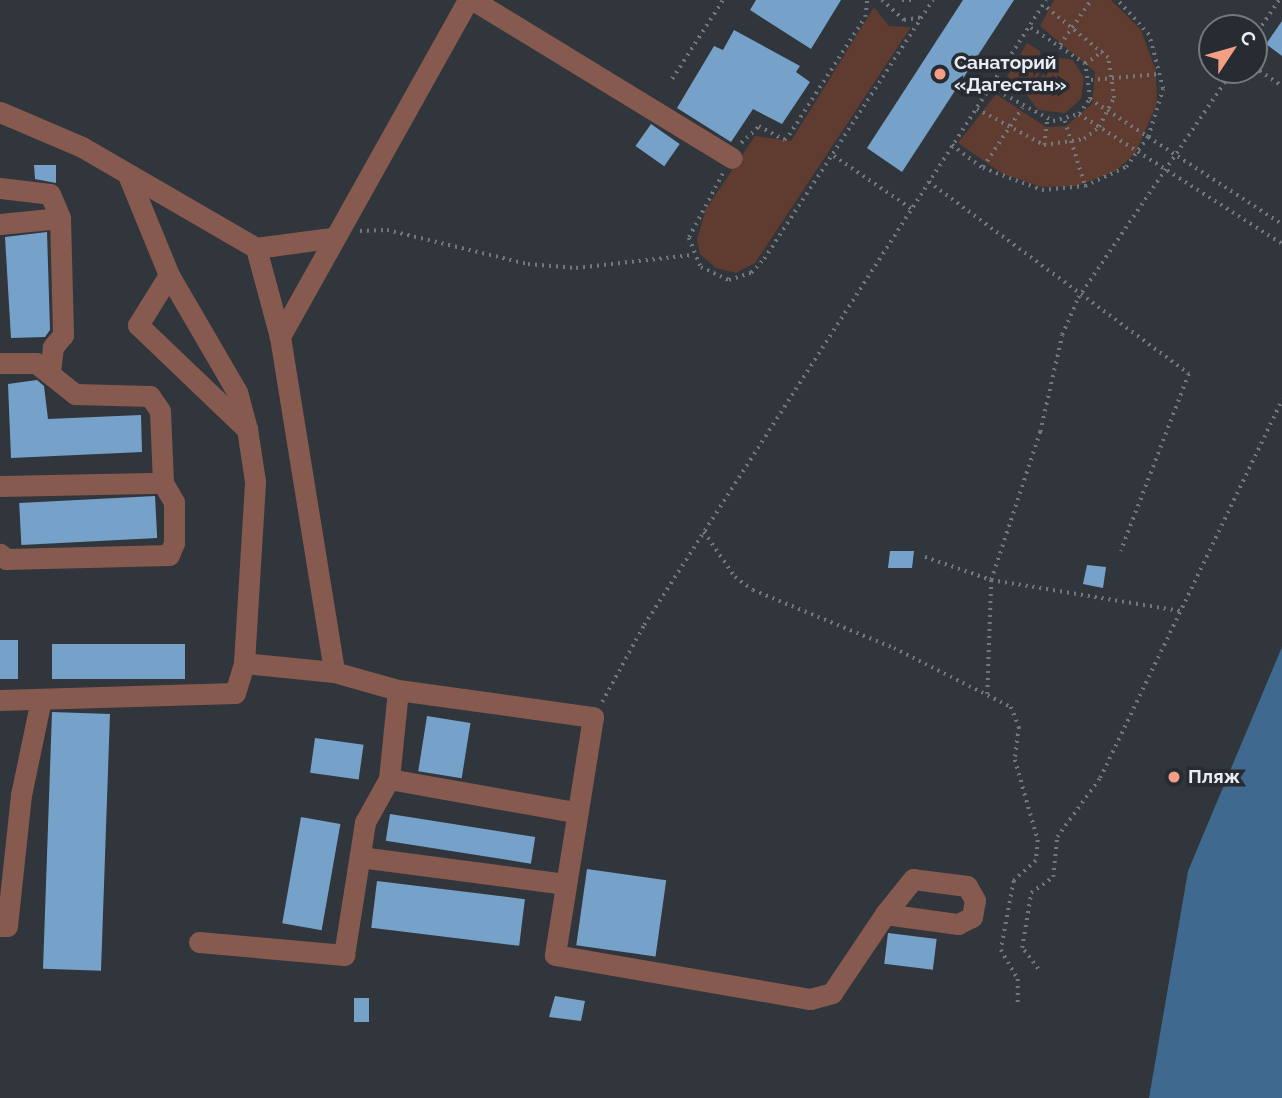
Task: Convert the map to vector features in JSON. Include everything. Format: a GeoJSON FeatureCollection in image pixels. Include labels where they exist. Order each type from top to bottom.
{"type":"FeatureCollection","features":[{"type":"Feature","properties":{"kind":"street"},"geometry":{"type":"LineString","coordinates":[[280,337],[331,238],[471,0],[732,158]]}},
{"type":"Feature","properties":{"kind":"street"},"geometry":{"type":"LineString","coordinates":[[0,112],[128,175],[256,248],[331,238]]}},
{"type":"Feature","properties":{"kind":"street"},"geometry":{"type":"LineString","coordinates":[[0,700],[235,693],[244,663],[255,481],[247,429],[237,392],[169,275],[128,175]]}},
{"type":"Feature","properties":{"kind":"street"},"geometry":{"type":"LineString","coordinates":[[0,188],[50,194],[60,218],[63,335],[53,347],[50,373]]}},
{"type":"Feature","properties":{"kind":"street"},"geometry":{"type":"LineString","coordinates":[[0,224],[60,218]]}},
{"type":"Feature","properties":{"kind":"street"},"geometry":{"type":"LineString","coordinates":[[256,248],[280,337],[334,672]]}},
{"type":"Feature","properties":{"kind":"street"},"geometry":{"type":"LineString","coordinates":[[169,275],[138,325],[247,429]]}},
{"type":"Feature","properties":{"kind":"street"},"geometry":{"type":"LineString","coordinates":[[0,363],[36,363],[75,394],[150,396],[160,411],[163,483],[174,502],[169,555],[6,559],[0,554]]}},
{"type":"Feature","properties":{"kind":"street"},"geometry":{"type":"LineString","coordinates":[[0,486],[163,483]]}},
{"type":"Feature","properties":{"kind":"street"},"geometry":{"type":"LineString","coordinates":[[244,663],[334,672],[398,690],[593,717],[575,812],[555,955],[810,999],[832,993],[885,914]]}},
{"type":"Feature","properties":{"kind":"street"},"geometry":{"type":"LineString","coordinates":[[199,942],[344,955],[365,822],[390,779],[398,690]]}},
{"type":"Feature","properties":{"kind":"street"},"geometry":{"type":"LineString","coordinates":[[0,926],[7,926],[7,858],[41,699]]}},
{"type":"Feature","properties":{"kind":"street"},"geometry":{"type":"LineString","coordinates":[[390,779],[575,812]]}},
{"type":"Feature","properties":{"kind":"street"},"geometry":{"type":"LineString","coordinates":[[360,857],[565,884]]}},
{"type":"Feature","properties":{"kind":"path"},"geometry":{"type":"LineString","coordinates":[[672,79],[723,0]]}},
{"type":"Feature","properties":{"kind":"path"},"geometry":{"type":"LineString","coordinates":[[692,255],[694,219],[732,158],[752,129],[784,140],[789,135],[865,17],[867,0]]}},
{"type":"Feature","properties":{"kind":"path"},"geometry":{"type":"LineString","coordinates":[[882,0],[904,20],[923,17]]}},
{"type":"Feature","properties":{"kind":"path"},"geometry":{"type":"LineString","coordinates":[[902,0],[915,0]]}},
{"type":"Feature","properties":{"kind":"path"},"geometry":{"type":"LineString","coordinates":[[331,238],[387,230],[528,264],[576,268],[692,255],[717,277],[751,273],[834,156],[933,0]]}},
{"type":"Feature","properties":{"kind":"path"},"geometry":{"type":"LineString","coordinates":[[1060,45],[1091,0]]}},
{"type":"Feature","properties":{"kind":"path"},"geometry":{"type":"LineString","coordinates":[[952,145],[983,168],[1042,190],[1086,186],[1126,167],[1139,153],[1148,137],[1161,98],[1160,74],[1149,35],[1117,0]]}},
{"type":"Feature","properties":{"kind":"path"},"geometry":{"type":"LineString","coordinates":[[1268,16],[1279,0]]}},
{"type":"Feature","properties":{"kind":"path"},"geometry":{"type":"LineString","coordinates":[[593,717],[704,532],[1045,2],[1104,50],[1115,78],[1109,111],[1099,127],[1072,142],[1044,145],[1008,129],[977,109]]}},
{"type":"Feature","properties":{"kind":"path"},"geometry":{"type":"LineString","coordinates":[[992,88],[1047,120],[1065,121],[1080,114],[1090,99],[1091,80],[1085,64],[1029,27]]}},
{"type":"Feature","properties":{"kind":"path"},"geometry":{"type":"LineString","coordinates":[[1085,64],[1104,50]]}},
{"type":"Feature","properties":{"kind":"path"},"geometry":{"type":"LineString","coordinates":[[1091,80],[1160,74]]}},
{"type":"Feature","properties":{"kind":"path"},"geometry":{"type":"LineString","coordinates":[[987,694],[991,580],[1040,432],[1062,335],[1079,298],[1224,84]]}},
{"type":"Feature","properties":{"kind":"path"},"geometry":{"type":"LineString","coordinates":[[1090,99],[1282,224]]}},
{"type":"Feature","properties":{"kind":"path"},"geometry":{"type":"LineString","coordinates":[[983,168],[1022,107]]}},
{"type":"Feature","properties":{"kind":"path"},"geometry":{"type":"LineString","coordinates":[[1080,114],[1282,244]]}},
{"type":"Feature","properties":{"kind":"path"},"geometry":{"type":"LineString","coordinates":[[1044,145],[1047,120]]}},
{"type":"Feature","properties":{"kind":"path"},"geometry":{"type":"LineString","coordinates":[[1065,121],[1086,186]]}},
{"type":"Feature","properties":{"kind":"path"},"geometry":{"type":"LineString","coordinates":[[834,156],[912,209]]}},
{"type":"Feature","properties":{"kind":"path"},"geometry":{"type":"LineString","coordinates":[[929,182],[1079,298],[1189,374],[1121,551]]}},
{"type":"Feature","properties":{"kind":"path"},"geometry":{"type":"LineString","coordinates":[[1038,969],[1022,948],[1031,893],[1053,877],[1057,837],[1100,778],[1282,399]]}},
{"type":"Feature","properties":{"kind":"path"},"geometry":{"type":"LineString","coordinates":[[704,532],[735,577],[753,590],[1011,707],[1019,727],[1015,760],[1038,840],[1036,861],[1014,881],[1001,950],[1018,979],[1018,1006]]}},
{"type":"Feature","properties":{"kind":"path"},"geometry":{"type":"LineString","coordinates":[[925,556],[991,580],[1180,611]]}},
{"type":"Feature","properties":{"kind":"shaded area"},"geometry":{"type":"Polygon","coordinates":[[[1054,0],[1111,0],[1141,30],[1156,71],[1157,103],[1136,152],[1116,171],[1077,186],[1042,187],[1003,174],[958,143],[996,94],[1046,127],[1066,126],[1092,104],[1095,72],[1040,26],[1054,0]]]}},
{"type":"Feature","properties":{"kind":"shaded area"},"geometry":{"type":"Polygon","coordinates":[[[874,7],[889,26],[911,27],[755,263],[736,273],[716,268],[700,254],[697,240],[706,209],[755,136],[791,141],[874,7]]]}},
{"type":"Feature","properties":{"kind":"shaded area"},"geometry":{"type":"Polygon","coordinates":[[[1027,43],[1040,51],[1041,66],[1038,77],[1019,87],[1005,80],[1027,43]]]}},
{"type":"Feature","properties":{"kind":"shaded area"},"geometry":{"type":"Polygon","coordinates":[[[1045,55],[1073,60],[1084,78],[1081,99],[1065,113],[1038,110],[1024,91],[1047,72],[1045,55]]]}},
{"type":"Feature","properties":{"kind":"water"},"geometry":{"type":"Polygon","coordinates":[[[1282,647],[1282,1098],[1149,1098],[1188,871],[1282,647]]]}},
{"type":"Feature","properties":{"kind":"building"},"geometry":{"type":"Polygon","coordinates":[[[756,0],[841,0],[811,49],[750,10],[756,0]]]}},
{"type":"Feature","properties":{"kind":"building","name":"Санаторий «Дагестан»"},"geometry":{"type":"Polygon","coordinates":[[[963,0],[1014,0],[902,172],[867,148],[963,0]]]}},
{"type":"Feature","properties":{"kind":"building"},"geometry":{"type":"Polygon","coordinates":[[[1282,21],[1282,56],[1268,46],[1268,41],[1282,21]]]}},
{"type":"Feature","properties":{"kind":"building"},"geometry":{"type":"Polygon","coordinates":[[[734,30],[800,66],[796,72],[810,82],[782,124],[753,109],[731,142],[677,108],[714,46],[723,50],[734,30]]]}},
{"type":"Feature","properties":{"kind":"building"},"geometry":{"type":"Polygon","coordinates":[[[651,124],[680,144],[664,166],[636,146],[651,124]]]}},
{"type":"Feature","properties":{"kind":"building"},"geometry":{"type":"Polygon","coordinates":[[[34,165],[56,165],[56,183],[35,179],[34,165]]]}},
{"type":"Feature","properties":{"kind":"building"},"geometry":{"type":"Polygon","coordinates":[[[47,232],[50,330],[45,337],[11,338],[5,237],[47,232]]]}},
{"type":"Feature","properties":{"kind":"building"},"geometry":{"type":"Polygon","coordinates":[[[37,380],[44,386],[48,419],[141,415],[142,452],[11,458],[8,384],[37,380]]]}},
{"type":"Feature","properties":{"kind":"building"},"geometry":{"type":"Polygon","coordinates":[[[155,496],[157,538],[21,545],[19,503],[155,496]]]}},
{"type":"Feature","properties":{"kind":"building"},"geometry":{"type":"Polygon","coordinates":[[[890,551],[914,551],[912,568],[888,568],[890,551]]]}},
{"type":"Feature","properties":{"kind":"building"},"geometry":{"type":"Polygon","coordinates":[[[1087,565],[1106,567],[1103,588],[1083,584],[1087,565]]]}},
{"type":"Feature","properties":{"kind":"building"},"geometry":{"type":"Polygon","coordinates":[[[0,640],[18,640],[18,679],[0,679],[0,640]]]}},
{"type":"Feature","properties":{"kind":"building"},"geometry":{"type":"Polygon","coordinates":[[[52,644],[185,644],[185,679],[52,679],[52,644]]]}},
{"type":"Feature","properties":{"kind":"building"},"geometry":{"type":"Polygon","coordinates":[[[52,712],[110,714],[101,971],[43,969],[52,712]]]}},
{"type":"Feature","properties":{"kind":"building"},"geometry":{"type":"Polygon","coordinates":[[[427,716],[470,723],[462,778],[418,771],[427,716]]]}},
{"type":"Feature","properties":{"kind":"building"},"geometry":{"type":"Polygon","coordinates":[[[315,738],[364,745],[359,779],[310,773],[315,738]]]}},
{"type":"Feature","properties":{"kind":"building"},"geometry":{"type":"Polygon","coordinates":[[[390,814],[535,837],[531,864],[386,841],[390,814]]]}},
{"type":"Feature","properties":{"kind":"building"},"geometry":{"type":"Polygon","coordinates":[[[301,817],[340,824],[322,930],[282,923],[301,817]]]}},
{"type":"Feature","properties":{"kind":"building"},"geometry":{"type":"Polygon","coordinates":[[[587,869],[666,880],[656,956],[576,945],[587,869]]]}},
{"type":"Feature","properties":{"kind":"building"},"geometry":{"type":"Polygon","coordinates":[[[377,881],[525,899],[519,946],[371,928],[377,881]]]}},
{"type":"Feature","properties":{"kind":"building"},"geometry":{"type":"Polygon","coordinates":[[[888,933],[937,939],[933,970],[884,964],[888,933]]]}},
{"type":"Feature","properties":{"kind":"building"},"geometry":{"type":"Polygon","coordinates":[[[555,996],[585,1001],[581,1021],[549,1017],[555,996]]]}},
{"type":"Feature","properties":{"kind":"building"},"geometry":{"type":"Polygon","coordinates":[[[354,998],[369,998],[369,1022],[354,1022],[354,998]]]}},
{"type":"Feature","properties":{"kind":"place","name":"Санаторий «Дагестан»"},"geometry":{"type":"Point","coordinates":[940,74]}},
{"type":"Feature","properties":{"kind":"place","name":"Пляж"},"geometry":{"type":"Point","coordinates":[1174,777]}}]}
